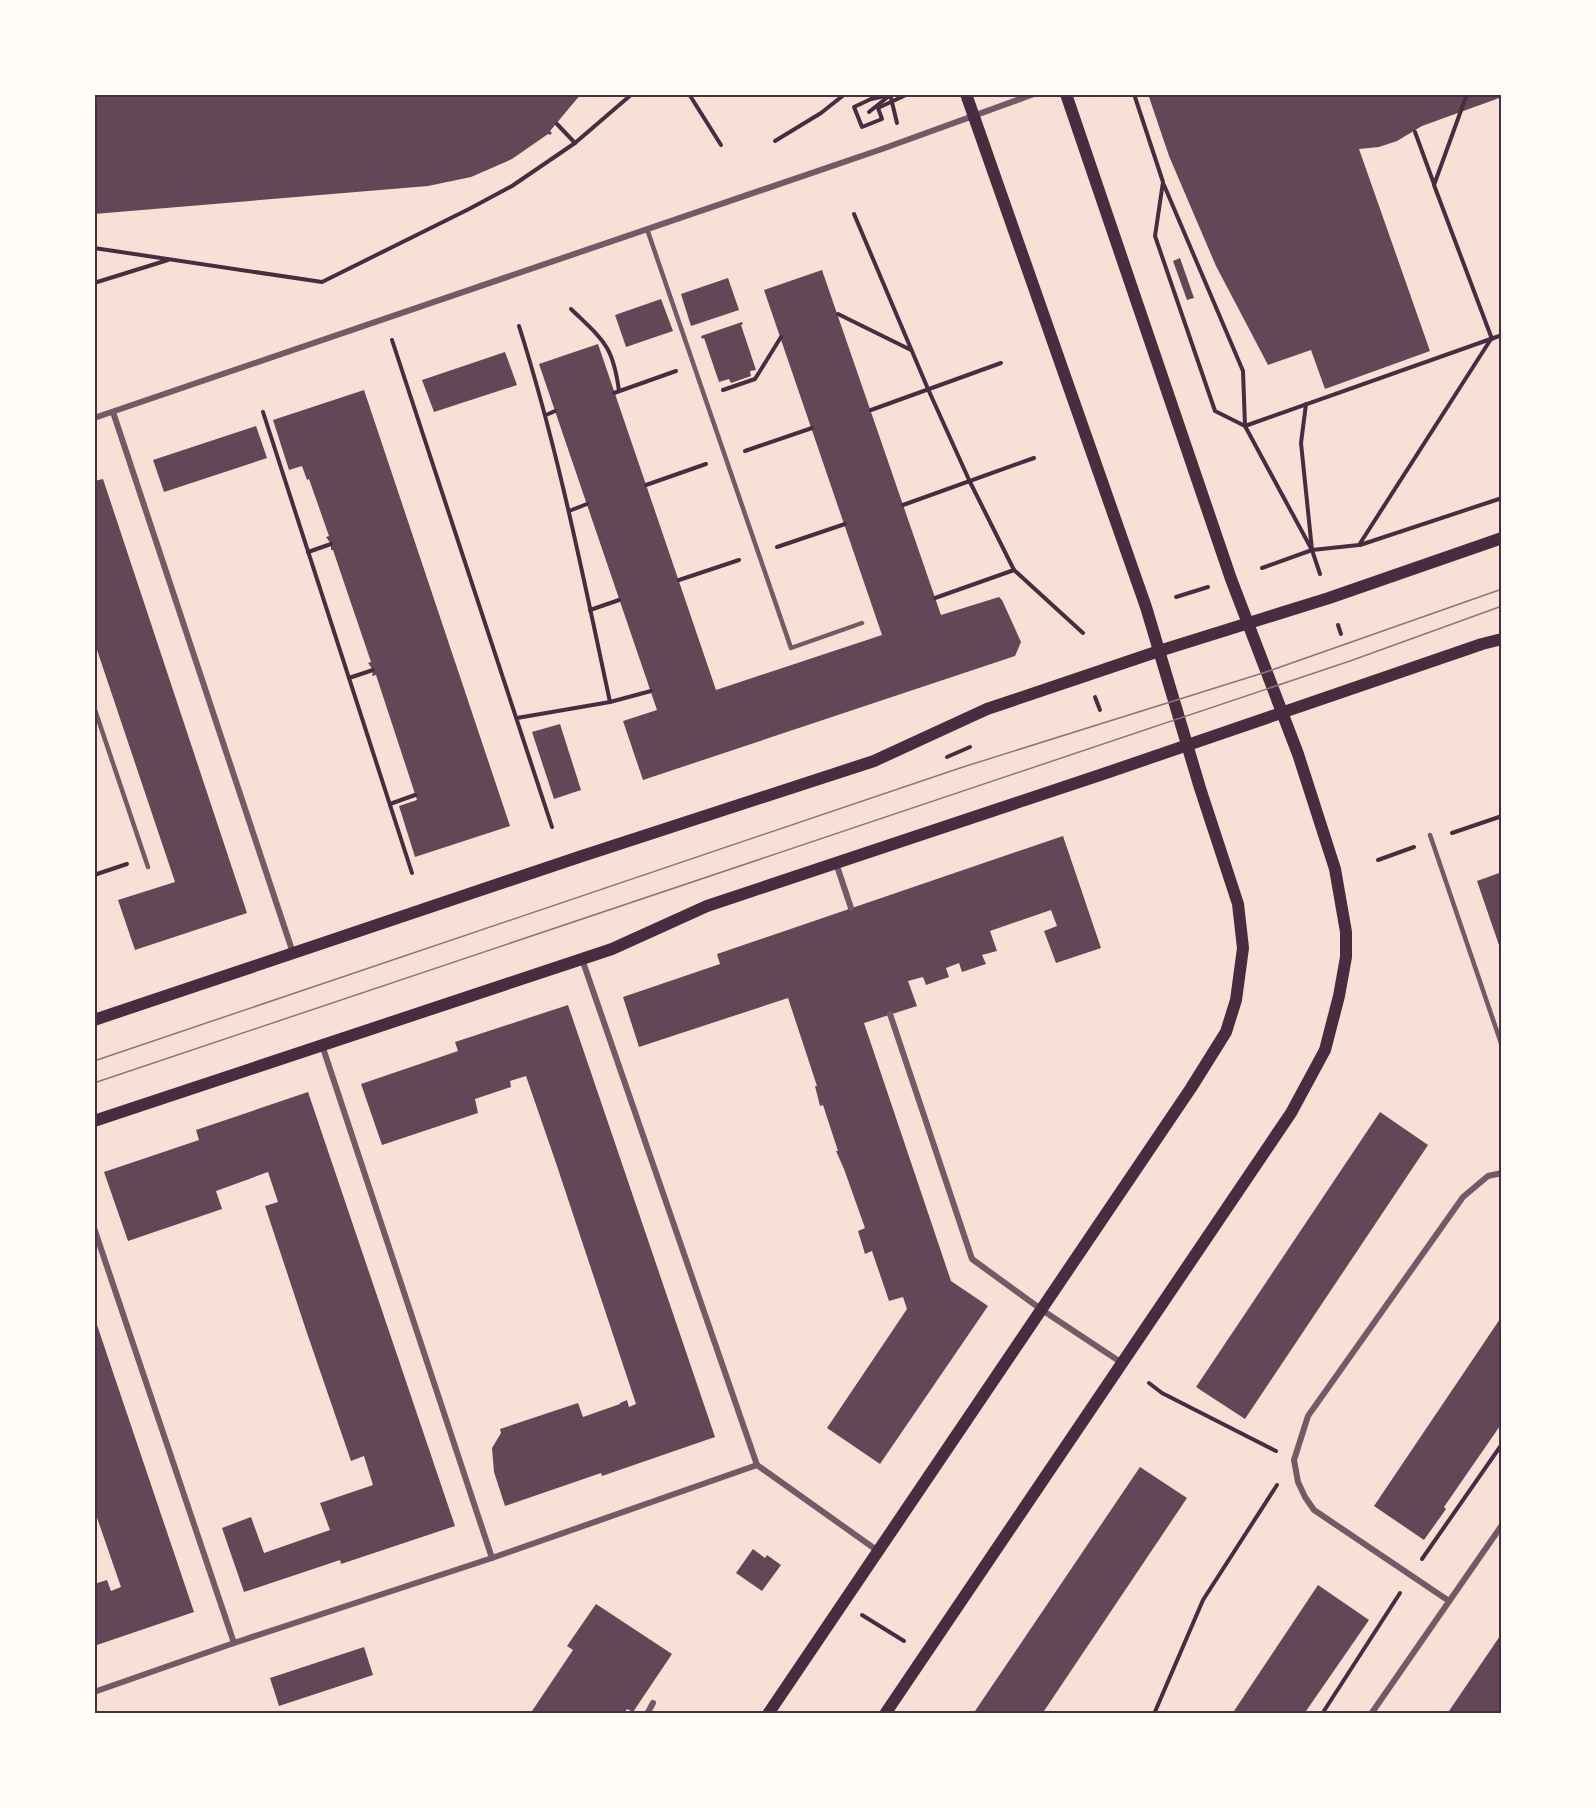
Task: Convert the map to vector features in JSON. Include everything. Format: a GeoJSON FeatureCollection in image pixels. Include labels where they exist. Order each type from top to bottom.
{"type":"FeatureCollection","features":[{"type":"Feature","properties":{"kind":"main road"},"geometry":{"type":"LineString","coordinates":[[768,1713],[1042,1310],[1226,1032],[1236,1000],[1243,948],[1238,904],[1130,561],[966,94]]}},
{"type":"Feature","properties":{"kind":"main road"},"geometry":{"type":"LineString","coordinates":[[885,1713],[1291,1113],[1325,1050],[1340,996],[1346,957],[1346,932],[1335,869],[1298,754],[1248,624],[1066,94]]}},
{"type":"Feature","properties":{"kind":"main road"},"geometry":{"type":"LineString","coordinates":[[94,1020],[874,760],[987,710],[1502,538]]}},
{"type":"Feature","properties":{"kind":"main road"},"geometry":{"type":"LineString","coordinates":[[94,1121],[612,949],[707,906],[1502,639]]}},
{"type":"Feature","properties":{"kind":"street"},"geometry":{"type":"LineString","coordinates":[[94,418],[647,230],[1035,94]]}},
{"type":"Feature","properties":{"kind":"street"},"geometry":{"type":"LineString","coordinates":[[112,412],[293,954]]}},
{"type":"Feature","properties":{"kind":"street"},"geometry":{"type":"LineString","coordinates":[[836,862],[851,908]]}},
{"type":"Feature","properties":{"kind":"street"},"geometry":{"type":"LineString","coordinates":[[582,959],[757,1466],[878,1551]]}},
{"type":"Feature","properties":{"kind":"street"},"geometry":{"type":"LineString","coordinates":[[890,1014],[972,1259],[1042,1310],[1122,1363]]}},
{"type":"Feature","properties":{"kind":"street"},"geometry":{"type":"LineString","coordinates":[[322,1045],[492,1558]]}},
{"type":"Feature","properties":{"kind":"street"},"geometry":{"type":"LineString","coordinates":[[1449,1601],[1314,1510],[1298,1482],[1294,1460],[1308,1416],[1462,1197],[1488,1176],[1502,1173]]}},
{"type":"Feature","properties":{"kind":"street"},"geometry":{"type":"LineString","coordinates":[[94,1228],[234,1643]]}},
{"type":"Feature","properties":{"kind":"street"},"geometry":{"type":"LineString","coordinates":[[94,1692],[757,1466]]}},
{"type":"Feature","properties":{"kind":"street"},"geometry":{"type":"LineString","coordinates":[[1371,1713],[1502,1524]]}},
{"type":"Feature","properties":{"kind":"street"},"geometry":{"type":"LineString","coordinates":[[647,1713],[653,1703]]}},
{"type":"Feature","properties":{"kind":"lane"},"geometry":{"type":"LineString","coordinates":[[647,230],[791,648],[862,623]]}},
{"type":"Feature","properties":{"kind":"lane"},"geometry":{"type":"LineString","coordinates":[[94,707],[148,867]]}},
{"type":"Feature","properties":{"kind":"lane"},"geometry":{"type":"LineString","coordinates":[[1430,835],[1502,1046]]}},
{"type":"Feature","properties":{"kind":"path"},"geometry":{"type":"LineString","coordinates":[[94,248],[322,282],[512,186],[575,143],[632,94]]}},
{"type":"Feature","properties":{"kind":"path"},"geometry":{"type":"LineString","coordinates":[[689,94],[721,146]]}},
{"type":"Feature","properties":{"kind":"path"},"geometry":{"type":"LineString","coordinates":[[775,141],[821,113],[845,94]]}},
{"type":"Feature","properties":{"kind":"path"},"geometry":{"type":"LineString","coordinates":[[890,95],[869,112],[908,94]]}},
{"type":"Feature","properties":{"kind":"path"},"geometry":{"type":"LineString","coordinates":[[1134,94],[1162,182],[1243,371],[1245,426],[1312,550],[1320,574]]}},
{"type":"Feature","properties":{"kind":"path"},"geometry":{"type":"LineString","coordinates":[[1434,184],[1467,94]]}},
{"type":"Feature","properties":{"kind":"path"},"geometry":{"type":"LineString","coordinates":[[878,108],[882,119],[862,128],[854,107],[872,99],[890,95]]}},
{"type":"Feature","properties":{"kind":"path"},"geometry":{"type":"LineString","coordinates":[[890,95],[897,123]]}},
{"type":"Feature","properties":{"kind":"path"},"geometry":{"type":"LineString","coordinates":[[557,124],[575,143]]}},
{"type":"Feature","properties":{"kind":"path"},"geometry":{"type":"LineString","coordinates":[[1415,132],[1492,339]]}},
{"type":"Feature","properties":{"kind":"path"},"geometry":{"type":"LineString","coordinates":[[1162,182],[1155,236],[1215,411],[1245,426],[1502,335]]}},
{"type":"Feature","properties":{"kind":"path"},"geometry":{"type":"LineString","coordinates":[[854,214],[928,389],[970,482],[1014,570],[1083,633]]}},
{"type":"Feature","properties":{"kind":"path"},"geometry":{"type":"LineString","coordinates":[[94,283],[172,259]]}},
{"type":"Feature","properties":{"kind":"path"},"geometry":{"type":"LineString","coordinates":[[571,309],[605,342],[616,368],[616,392],[693,365]]}},
{"type":"Feature","properties":{"kind":"path"},"geometry":{"type":"LineString","coordinates":[[838,314],[911,350]]}},
{"type":"Feature","properties":{"kind":"path"},"geometry":{"type":"LineString","coordinates":[[385,319],[552,827]]}},
{"type":"Feature","properties":{"kind":"path"},"geometry":{"type":"LineString","coordinates":[[519,326],[546,415],[610,702]]}},
{"type":"Feature","properties":{"kind":"path"},"geometry":{"type":"LineString","coordinates":[[704,397],[755,379],[781,337]]}},
{"type":"Feature","properties":{"kind":"path"},"geometry":{"type":"LineString","coordinates":[[1359,545],[1492,339]]}},
{"type":"Feature","properties":{"kind":"path"},"geometry":{"type":"LineString","coordinates":[[871,410],[1001,363]]}},
{"type":"Feature","properties":{"kind":"path"},"geometry":{"type":"LineString","coordinates":[[1306,404],[1301,443],[1312,550]]}},
{"type":"Feature","properties":{"kind":"path"},"geometry":{"type":"LineString","coordinates":[[546,415],[555,411]]}},
{"type":"Feature","properties":{"kind":"path"},"geometry":{"type":"LineString","coordinates":[[262,412],[412,873]]}},
{"type":"Feature","properties":{"kind":"path"},"geometry":{"type":"LineString","coordinates":[[903,505],[1034,458]]}},
{"type":"Feature","properties":{"kind":"path"},"geometry":{"type":"LineString","coordinates":[[1262,568],[1312,550],[1359,545],[1502,498]]}},
{"type":"Feature","properties":{"kind":"path"},"geometry":{"type":"LineString","coordinates":[[569,511],[587,504]]}},
{"type":"Feature","properties":{"kind":"path"},"geometry":{"type":"LineString","coordinates":[[308,552],[331,544]]}},
{"type":"Feature","properties":{"kind":"path"},"geometry":{"type":"LineString","coordinates":[[935,598],[1014,570]]}},
{"type":"Feature","properties":{"kind":"path"},"geometry":{"type":"LineString","coordinates":[[1176,597],[1209,586]]}},
{"type":"Feature","properties":{"kind":"path"},"geometry":{"type":"LineString","coordinates":[[590,610],[620,600]]}},
{"type":"Feature","properties":{"kind":"path"},"geometry":{"type":"LineString","coordinates":[[1338,625],[1341,634]]}},
{"type":"Feature","properties":{"kind":"path"},"geometry":{"type":"LineString","coordinates":[[349,678],[373,670]]}},
{"type":"Feature","properties":{"kind":"path"},"geometry":{"type":"LineString","coordinates":[[517,718],[610,702],[651,691]]}},
{"type":"Feature","properties":{"kind":"path"},"geometry":{"type":"LineString","coordinates":[[390,804],[415,795]]}},
{"type":"Feature","properties":{"kind":"path"},"geometry":{"type":"LineString","coordinates":[[1378,860],[1396,853]]}},
{"type":"Feature","properties":{"kind":"path"},"geometry":{"type":"LineString","coordinates":[[94,876],[121,866]]}},
{"type":"Feature","properties":{"kind":"path"},"geometry":{"type":"LineString","coordinates":[[1149,1383],[1162,1393],[1294,1460],[1203,1600],[1154,1713]]}},
{"type":"Feature","properties":{"kind":"path"},"geometry":{"type":"LineString","coordinates":[[859,1613],[908,1644]]}},
{"type":"Feature","properties":{"kind":"building"},"geometry":{"type":"Polygon","coordinates":[[[94,94],[581,94],[550,131],[552,133],[550,135],[548,134],[512,159],[471,177],[428,186],[94,214],[94,94]]]}},
{"type":"Feature","properties":{"kind":"building"},"geometry":{"type":"Polygon","coordinates":[[[1148,94],[1502,94],[1502,97],[1422,126],[1397,141],[1379,147],[1359,149],[1430,351],[1325,389],[1311,350],[1268,365],[1216,266],[1169,156],[1148,94]]]}},
{"type":"Feature","properties":{"kind":"building"},"geometry":{"type":"Polygon","coordinates":[[[1180,258],[1194,298],[1187,300],[1173,261],[1180,258]]]}},
{"type":"Feature","properties":{"kind":"building"},"geometry":{"type":"Polygon","coordinates":[[[822,270],[941,615],[999,597],[1021,642],[1015,656],[643,780],[623,721],[657,710],[539,364],[598,344],[716,690],[882,635],[764,290],[822,270]]]}},
{"type":"Feature","properties":{"kind":"building"},"geometry":{"type":"Polygon","coordinates":[[[728,278],[739,310],[691,326],[681,294],[728,278]]]}},
{"type":"Feature","properties":{"kind":"building"},"geometry":{"type":"Polygon","coordinates":[[[661,299],[673,331],[626,347],[615,315],[661,299]]]}},
{"type":"Feature","properties":{"kind":"building"},"geometry":{"type":"Polygon","coordinates":[[[742,322],[756,370],[750,371],[751,376],[731,383],[729,379],[719,382],[704,338],[702,339],[701,336],[742,322]]]}},
{"type":"Feature","properties":{"kind":"building"},"geometry":{"type":"Polygon","coordinates":[[[505,352],[517,385],[434,412],[422,380],[505,352]]]}},
{"type":"Feature","properties":{"kind":"building"},"geometry":{"type":"Polygon","coordinates":[[[364,390],[510,826],[415,857],[399,806],[417,800],[376,675],[372,676],[373,670],[368,663],[371,662],[333,550],[331,550],[331,544],[326,537],[329,536],[309,479],[307,480],[302,466],[289,470],[273,420],[364,390]]]}},
{"type":"Feature","properties":{"kind":"building"},"geometry":{"type":"Polygon","coordinates":[[[256,426],[267,458],[164,492],[153,460],[256,426]]]}},
{"type":"Feature","properties":{"kind":"building"},"geometry":{"type":"Polygon","coordinates":[[[103,479],[247,913],[135,950],[118,900],[175,882],[94,641],[94,481],[103,479]]]}},
{"type":"Feature","properties":{"kind":"building"},"geometry":{"type":"Polygon","coordinates":[[[560,724],[581,790],[554,799],[532,732],[560,724]]]}},
{"type":"Feature","properties":{"kind":"building"},"geometry":{"type":"Polygon","coordinates":[[[1063,836],[1101,948],[1056,963],[1044,931],[1057,926],[1051,910],[990,931],[997,951],[982,955],[986,964],[962,972],[959,963],[946,968],[949,977],[926,985],[923,977],[908,981],[917,1006],[864,1023],[951,1281],[988,1306],[880,1464],[827,1428],[907,1309],[903,1297],[889,1301],[872,1251],[865,1254],[858,1231],[865,1228],[836,1151],[838,1151],[823,1105],[820,1106],[815,1086],[817,1086],[788,998],[639,1047],[623,997],[720,964],[717,954],[1063,836]]]}},
{"type":"Feature","properties":{"kind":"building"},"geometry":{"type":"Polygon","coordinates":[[[1502,872],[1502,951],[1501,951],[1477,881],[1502,872]]]}},
{"type":"Feature","properties":{"kind":"building"},"geometry":{"type":"Polygon","coordinates":[[[568,1005],[715,1437],[505,1506],[494,1472],[492,1448],[501,1433],[500,1429],[578,1403],[583,1417],[627,1400],[629,1407],[636,1404],[556,1163],[526,1076],[510,1081],[511,1087],[475,1099],[478,1113],[382,1145],[361,1084],[458,1051],[455,1042],[568,1005]]]}},
{"type":"Feature","properties":{"kind":"building"},"geometry":{"type":"Polygon","coordinates":[[[308,1092],[455,1526],[341,1564],[340,1560],[244,1592],[222,1528],[251,1517],[264,1553],[330,1530],[320,1503],[373,1485],[364,1456],[351,1461],[307,1333],[265,1206],[278,1202],[268,1172],[216,1191],[222,1209],[128,1241],[104,1172],[199,1140],[196,1130],[308,1092]]]}},
{"type":"Feature","properties":{"kind":"building"},"geometry":{"type":"Polygon","coordinates":[[[1380,1112],[1428,1145],[1245,1419],[1196,1387],[1380,1112]]]}},
{"type":"Feature","properties":{"kind":"building"},"geometry":{"type":"Polygon","coordinates":[[[1502,1316],[1502,1423],[1424,1540],[1374,1506],[1502,1316]]]}},
{"type":"Feature","properties":{"kind":"building"},"geometry":{"type":"Polygon","coordinates":[[[95,1319],[194,1612],[94,1646],[94,1584],[107,1580],[111,1591],[121,1587],[94,1509],[95,1319]]]}},
{"type":"Feature","properties":{"kind":"building"},"geometry":{"type":"Polygon","coordinates":[[[1140,1467],[1187,1498],[1042,1714],[973,1714],[1140,1467]]]}},
{"type":"Feature","properties":{"kind":"building"},"geometry":{"type":"Polygon","coordinates":[[[753,1549],[765,1558],[767,1555],[781,1565],[762,1591],[736,1573],[753,1549]]]}},
{"type":"Feature","properties":{"kind":"building"},"geometry":{"type":"Polygon","coordinates":[[[1318,1585],[1369,1620],[1304,1714],[1232,1714],[1318,1585]]]}},
{"type":"Feature","properties":{"kind":"building"},"geometry":{"type":"Polygon","coordinates":[[[596,1604],[672,1654],[633,1712],[627,1709],[624,1714],[530,1714],[573,1650],[567,1646],[596,1604]]]}},
{"type":"Feature","properties":{"kind":"building"},"geometry":{"type":"Polygon","coordinates":[[[1502,1633],[1502,1714],[1447,1714],[1449,1711],[1502,1633]]]}},
{"type":"Feature","properties":{"kind":"building"},"geometry":{"type":"Polygon","coordinates":[[[364,1647],[373,1675],[279,1706],[270,1678],[364,1647]]]}},
{"type":"Feature","properties":{"kind":"tram line"},"geometry":{"type":"LineString","coordinates":[[94,1061],[963,767],[1266,672],[1502,589]]}},
{"type":"Feature","properties":{"kind":"tram line"},"geometry":{"type":"LineString","coordinates":[[94,1083],[1350,661],[1502,606]]}}]}
